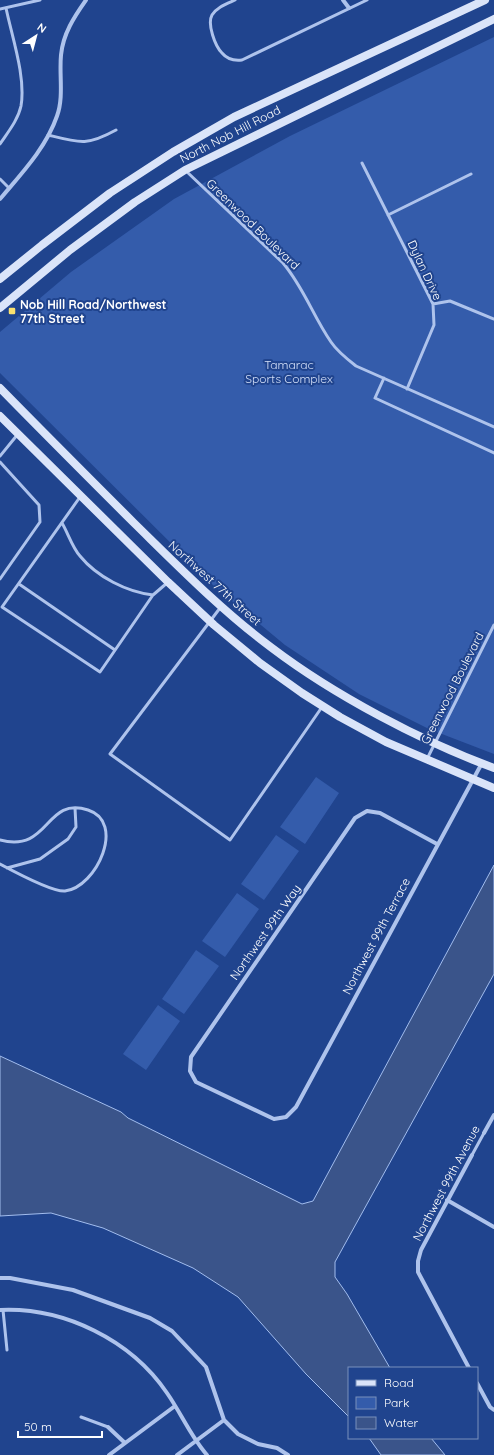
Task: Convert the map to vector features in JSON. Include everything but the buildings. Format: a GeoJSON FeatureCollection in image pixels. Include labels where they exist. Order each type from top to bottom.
{"type":"FeatureCollection","features":[{"type":"Feature","properties":{"kind":"street"},"geometry":{"type":"LineString","coordinates":[[0,199],[32,161],[58,116],[61,92],[61,55],[66,35],[75,16],[86,0]]}},
{"type":"Feature","properties":{"kind":"street"},"geometry":{"type":"LineString","coordinates":[[343,0],[349,8]]}},
{"type":"Feature","properties":{"kind":"street","name":"North Nob Hill Road"},"geometry":{"type":"LineString","coordinates":[[0,279],[110,193],[234,117],[485,0]]}},
{"type":"Feature","properties":{"kind":"street","name":"North Nob Hill Road"},"geometry":{"type":"LineString","coordinates":[[0,308],[70,250],[135,202],[185,170],[494,19]]}},
{"type":"Feature","properties":{"kind":"street","name":"Northwest 77th Street"},"geometry":{"type":"LineString","coordinates":[[0,388],[175,564],[221,606],[271,648],[313,677],[377,713],[435,743],[494,768]]}},
{"type":"Feature","properties":{"kind":"street"},"geometry":{"type":"LineString","coordinates":[[0,416],[168,582],[260,663],[322,706],[386,742],[494,788]]}},
{"type":"Feature","properties":{"kind":"street","name":"Northwest 99th Terrace"},"geometry":{"type":"LineString","coordinates":[[286,1116],[296,1107],[482,763]]}},
{"type":"Feature","properties":{"kind":"street","name":"Northwest 99th Way"},"geometry":{"type":"LineString","coordinates":[[286,1116],[274,1119],[196,1082],[190,1071],[191,1057],[355,818],[367,812],[380,813],[437,844]]}},
{"type":"Feature","properties":{"kind":"street","name":"Northwest 99th Avenue"},"geometry":{"type":"LineString","coordinates":[[484,1133],[494,1114]]}},
{"type":"Feature","properties":{"kind":"street","name":"Northwest 99th Avenue"},"geometry":{"type":"LineString","coordinates":[[468,1367],[418,1272],[418,1261],[421,1250],[472,1155]]}},
{"type":"Feature","properties":{"kind":"street"},"geometry":{"type":"LineString","coordinates":[[447,1200],[494,1227]]}},
{"type":"Feature","properties":{"kind":"street"},"geometry":{"type":"LineString","coordinates":[[0,1278],[10,1278],[73,1290],[150,1318],[172,1331],[206,1367],[224,1420],[238,1434],[258,1444],[277,1448],[288,1455]]}},
{"type":"Feature","properties":{"kind":"street"},"geometry":{"type":"LineString","coordinates":[[2,1310],[22,1309],[57,1316],[90,1328],[120,1346],[148,1370],[167,1392],[207,1455]]}},
{"type":"Feature","properties":{"kind":"street"},"geometry":{"type":"LineString","coordinates":[[478,1385],[490,1407],[494,1410]]}},
{"type":"Feature","properties":{"kind":"street"},"geometry":{"type":"LineString","coordinates":[[109,1455],[175,1406]]}},
{"type":"Feature","properties":{"kind":"street"},"geometry":{"type":"LineString","coordinates":[[177,1455],[224,1420]]}},
{"type":"Feature","properties":{"kind":"street"},"geometry":{"type":"LineString","coordinates":[[108,1427],[125,1443]]}},
{"type":"Feature","properties":{"kind":"lane"},"geometry":{"type":"LineString","coordinates":[[0,10],[40,0]]}},
{"type":"Feature","properties":{"kind":"lane"},"geometry":{"type":"LineString","coordinates":[[235,0],[218,8],[211,16],[209,26],[221,53],[235,61],[242,60],[367,0]]}},
{"type":"Feature","properties":{"kind":"lane"},"geometry":{"type":"LineString","coordinates":[[0,144],[16,121],[21,106],[22,82],[6,8]]}},
{"type":"Feature","properties":{"kind":"lane"},"geometry":{"type":"LineString","coordinates":[[48,135],[85,143],[98,140],[116,130]]}},
{"type":"Feature","properties":{"kind":"lane","name":"Dylan Drive"},"geometry":{"type":"LineString","coordinates":[[362,163],[433,304],[434,324],[407,389]]}},
{"type":"Feature","properties":{"kind":"lane","name":"Greenwood Boulevard"},"geometry":{"type":"LineString","coordinates":[[185,170],[283,263],[296,279],[331,342],[342,355],[356,366],[494,427]]}},
{"type":"Feature","properties":{"kind":"lane"},"geometry":{"type":"LineString","coordinates":[[388,215],[471,174]]}},
{"type":"Feature","properties":{"kind":"lane"},"geometry":{"type":"LineString","coordinates":[[0,179],[9,188]]}},
{"type":"Feature","properties":{"kind":"lane"},"geometry":{"type":"LineString","coordinates":[[433,304],[450,301],[494,319]]}},
{"type":"Feature","properties":{"kind":"lane"},"geometry":{"type":"LineString","coordinates":[[384,378],[375,398],[494,453]]}},
{"type":"Feature","properties":{"kind":"lane"},"geometry":{"type":"LineString","coordinates":[[0,456],[18,434]]}},
{"type":"Feature","properties":{"kind":"lane"},"geometry":{"type":"LineString","coordinates":[[0,462],[39,505],[40,522],[0,579]]}},
{"type":"Feature","properties":{"kind":"lane"},"geometry":{"type":"LineString","coordinates":[[81,496],[2,607],[100,672],[153,595],[168,582]]}},
{"type":"Feature","properties":{"kind":"lane"},"geometry":{"type":"LineString","coordinates":[[62,523],[79,556],[103,576],[136,593],[153,595]]}},
{"type":"Feature","properties":{"kind":"lane"},"geometry":{"type":"LineString","coordinates":[[19,584],[115,650]]}},
{"type":"Feature","properties":{"kind":"lane"},"geometry":{"type":"LineString","coordinates":[[221,606],[110,754],[230,840],[322,706]]}},
{"type":"Feature","properties":{"kind":"lane","name":"Greenwood Boulevard"},"geometry":{"type":"LineString","coordinates":[[427,759],[494,624]]}},
{"type":"Feature","properties":{"kind":"lane"},"geometry":{"type":"LineString","coordinates":[[0,840],[19,842],[32,839],[57,814],[67,808],[90,811],[100,819],[105,832],[105,845],[100,860],[93,872],[84,881],[65,891],[53,889],[0,864]]}},
{"type":"Feature","properties":{"kind":"lane"},"geometry":{"type":"LineString","coordinates":[[7,868],[40,859],[68,839],[76,827],[75,808]]}},
{"type":"Feature","properties":{"kind":"lane","name":"Northwest 99th Avenue"},"geometry":{"type":"LineString","coordinates":[[472,1155],[484,1133]]}},
{"type":"Feature","properties":{"kind":"lane"},"geometry":{"type":"LineString","coordinates":[[2,1310],[7,1350]]}},
{"type":"Feature","properties":{"kind":"lane"},"geometry":{"type":"LineString","coordinates":[[81,1417],[108,1427]]}},
{"type":"Feature","properties":{"kind":"green space","name":"Tamarac Sports Complex"},"geometry":{"type":"Polygon","coordinates":[[[494,37],[494,754],[429,729],[359,694],[285,645],[214,586],[0,373],[0,332],[71,272],[174,199],[290,136],[494,37]]]}},
{"type":"Feature","properties":{"kind":"green space"},"geometry":{"type":"Polygon","coordinates":[[[316,777],[339,793],[305,844],[280,827],[316,777]]]}},
{"type":"Feature","properties":{"kind":"green space"},"geometry":{"type":"Polygon","coordinates":[[[276,835],[299,851],[264,900],[241,884],[276,835]]]}},
{"type":"Feature","properties":{"kind":"green space"},"geometry":{"type":"Polygon","coordinates":[[[237,893],[259,909],[225,957],[202,941],[237,893]]]}},
{"type":"Feature","properties":{"kind":"green space"},"geometry":{"type":"Polygon","coordinates":[[[196,950],[219,966],[184,1014],[162,999],[196,950]]]}},
{"type":"Feature","properties":{"kind":"green space"},"geometry":{"type":"Polygon","coordinates":[[[158,1005],[180,1021],[146,1070],[123,1054],[158,1005]]]}},
{"type":"Feature","properties":{"kind":"water"},"geometry":{"type":"Polygon","coordinates":[[[494,865],[494,974],[335,1262],[335,1277],[347,1294],[389,1367],[348,1367],[348,1416],[306,1374],[238,1297],[193,1268],[103,1228],[51,1213],[0,1216],[0,1056],[121,1112],[128,1118],[302,1204],[313,1201],[494,865]]]}},
{"type":"Feature","properties":{"kind":"water"},"geometry":{"type":"Polygon","coordinates":[[[370,1439],[432,1439],[445,1455],[381,1455],[370,1439]]]}},
{"type":"Feature","properties":{"kind":"place","name":"Nob Hill Road/Northwest 77th Street"},"geometry":{"type":"Point","coordinates":[12,311]}}]}
